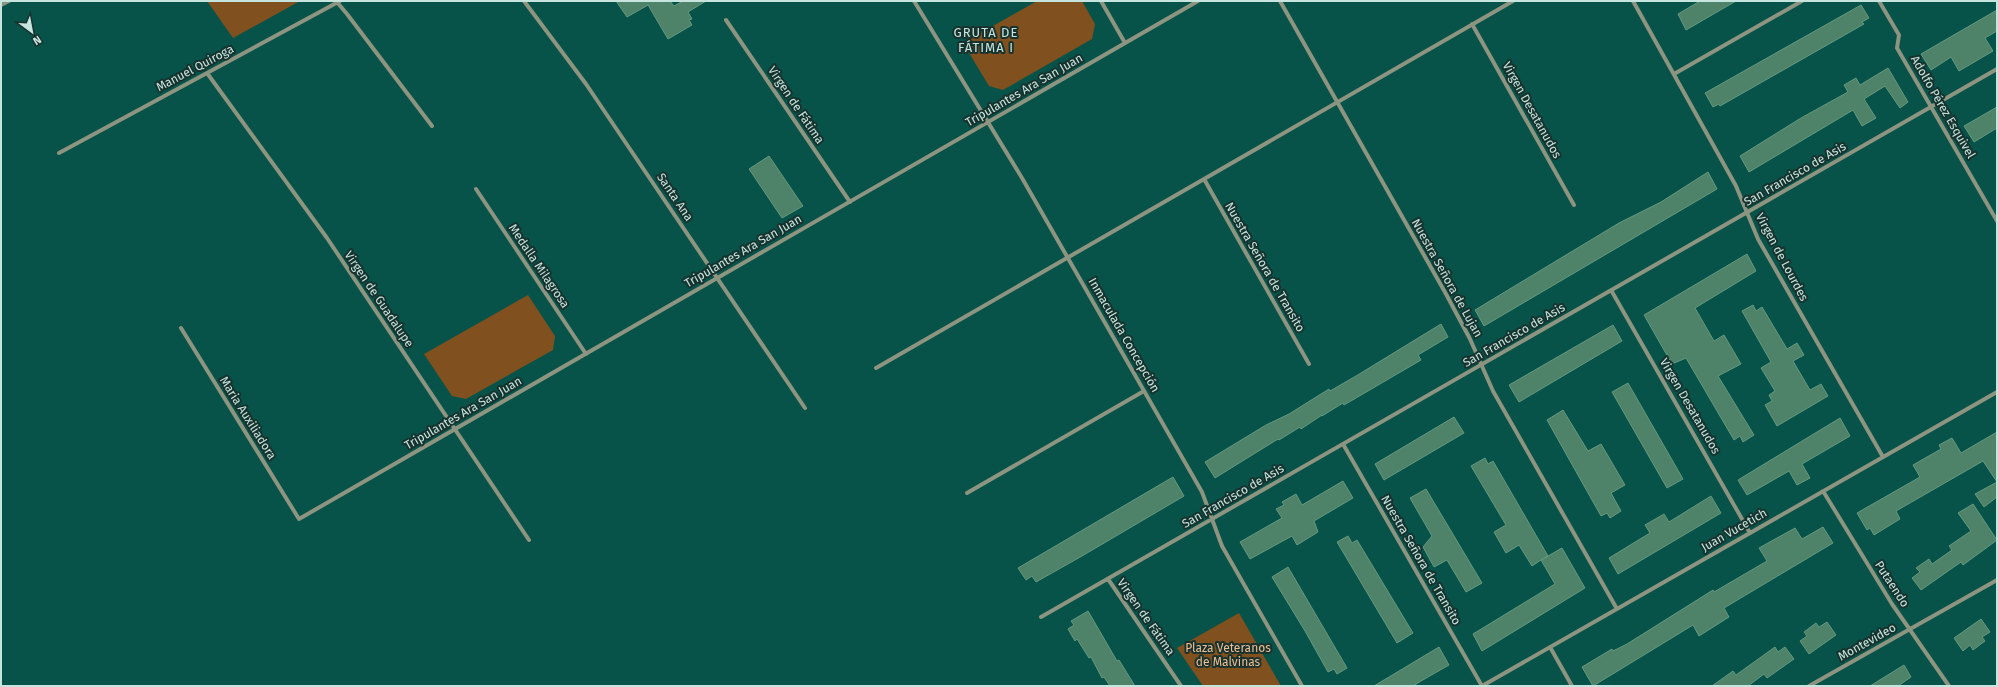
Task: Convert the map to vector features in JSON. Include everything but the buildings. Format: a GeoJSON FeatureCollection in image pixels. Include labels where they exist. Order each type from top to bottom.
{"type":"FeatureCollection","features":[{"type":"Feature","properties":{"kind":"street"},"geometry":{"type":"LineString","coordinates":[[1,6],[9,1]]}},
{"type":"Feature","properties":{"kind":"street","name":"Santa Ana"},"geometry":{"type":"LineString","coordinates":[[524,1],[586,84],[805,408]]}},
{"type":"Feature","properties":{"kind":"street","name":"Inmaculada Concepción"},"geometry":{"type":"LineString","coordinates":[[914,1],[988,122],[1068,258],[1202,492],[1222,546],[1302,686]]}},
{"type":"Feature","properties":{"kind":"street"},"geometry":{"type":"LineString","coordinates":[[1101,1],[1124,43]]}},
{"type":"Feature","properties":{"kind":"street","name":"Tripulantes Ara San Juan"},"geometry":{"type":"LineString","coordinates":[[299,519],[1198,1]]}},
{"type":"Feature","properties":{"kind":"street","name":"Nuestra Señora de Lujan"},"geometry":{"type":"LineString","coordinates":[[1280,1],[1446,294],[1470,339],[1493,391],[1617,608]]}},
{"type":"Feature","properties":{"kind":"street"},"geometry":{"type":"LineString","coordinates":[[876,368],[1512,1]]}},
{"type":"Feature","properties":{"kind":"street","name":"Virgen de Lourdes"},"geometry":{"type":"LineString","coordinates":[[1633,1],[1736,186],[1758,239],[1883,457]]}},
{"type":"Feature","properties":{"kind":"street"},"geometry":{"type":"LineString","coordinates":[[1674,74],[1802,1]]}},
{"type":"Feature","properties":{"kind":"street","name":"Adolfo Pérez Esquivel"},"geometry":{"type":"LineString","coordinates":[[1879,1],[1899,36],[1897,48],[1997,221]]}},
{"type":"Feature","properties":{"kind":"street"},"geometry":{"type":"LineString","coordinates":[[338,2],[432,126]]}},
{"type":"Feature","properties":{"kind":"street","name":"Manuel Quiroga"},"geometry":{"type":"LineString","coordinates":[[59,153],[338,2]]}},
{"type":"Feature","properties":{"kind":"street","name":"Virgen de Fátima"},"geometry":{"type":"LineString","coordinates":[[726,20],[850,202]]}},
{"type":"Feature","properties":{"kind":"street","name":"Virgen Desatanudos"},"geometry":{"type":"LineString","coordinates":[[1472,24],[1574,205]]}},
{"type":"Feature","properties":{"kind":"street","name":"San Francisco de Asis"},"geometry":{"type":"LineString","coordinates":[[1041,617],[1997,69]]}},
{"type":"Feature","properties":{"kind":"street","name":"Virgen de Guadalupe"},"geometry":{"type":"LineString","coordinates":[[207,73],[327,238],[529,540]]}},
{"type":"Feature","properties":{"kind":"street","name":"Nuestra Señora de Transito"},"geometry":{"type":"LineString","coordinates":[[1204,179],[1309,364]]}},
{"type":"Feature","properties":{"kind":"street","name":"Medalla Milagrosa"},"geometry":{"type":"LineString","coordinates":[[476,189],[586,354]]}},
{"type":"Feature","properties":{"kind":"street","name":"Virgen Desatanudos"},"geometry":{"type":"LineString","coordinates":[[1612,290],[1750,533]]}},
{"type":"Feature","properties":{"kind":"street","name":"Maria Auxiliadora"},"geometry":{"type":"LineString","coordinates":[[181,328],[299,519]]}},
{"type":"Feature","properties":{"kind":"street"},"geometry":{"type":"LineString","coordinates":[[967,492],[1144,391]]}},
{"type":"Feature","properties":{"kind":"street","name":"Juan Vucetich"},"geometry":{"type":"LineString","coordinates":[[1482,686],[1997,392]]}},
{"type":"Feature","properties":{"kind":"street","name":"Nuestra Señora de Transito"},"geometry":{"type":"LineString","coordinates":[[1343,444],[1482,686]]}},
{"type":"Feature","properties":{"kind":"street","name":"Putaendo"},"geometry":{"type":"LineString","coordinates":[[1823,491],[1910,629],[1949,686]]}},
{"type":"Feature","properties":{"kind":"street","name":"Virgen de Fátima"},"geometry":{"type":"LineString","coordinates":[[1108,579],[1181,686]]}},
{"type":"Feature","properties":{"kind":"street","name":"Montevideo"},"geometry":{"type":"LineString","coordinates":[[1810,686],[1997,580]]}},
{"type":"Feature","properties":{"kind":"street"},"geometry":{"type":"LineString","coordinates":[[1550,647],[1572,686]]}},
{"type":"Feature","properties":{"kind":"green space"},"geometry":{"type":"Polygon","coordinates":[[[207,1],[300,1],[233,38],[207,1]]]}},
{"type":"Feature","properties":{"kind":"green space"},"geometry":{"type":"Polygon","coordinates":[[[1037,1],[1082,1],[1095,24],[1092,39],[1003,90],[989,86],[963,43],[1037,1]]]}},
{"type":"Feature","properties":{"kind":"green space"},"geometry":{"type":"Polygon","coordinates":[[[528,295],[555,336],[553,350],[466,399],[452,396],[424,354],[528,295]]]}},
{"type":"Feature","properties":{"kind":"green space","name":"Plaza Veteranos de Malvinas"},"geometry":{"type":"Polygon","coordinates":[[[1239,613],[1281,686],[1203,686],[1177,648],[1239,613]]]}},
{"type":"Feature","properties":{"kind":"district","name":"GRUTA DE FÁTIMA I"},"geometry":{"type":"Point","coordinates":[986,40]}}]}
